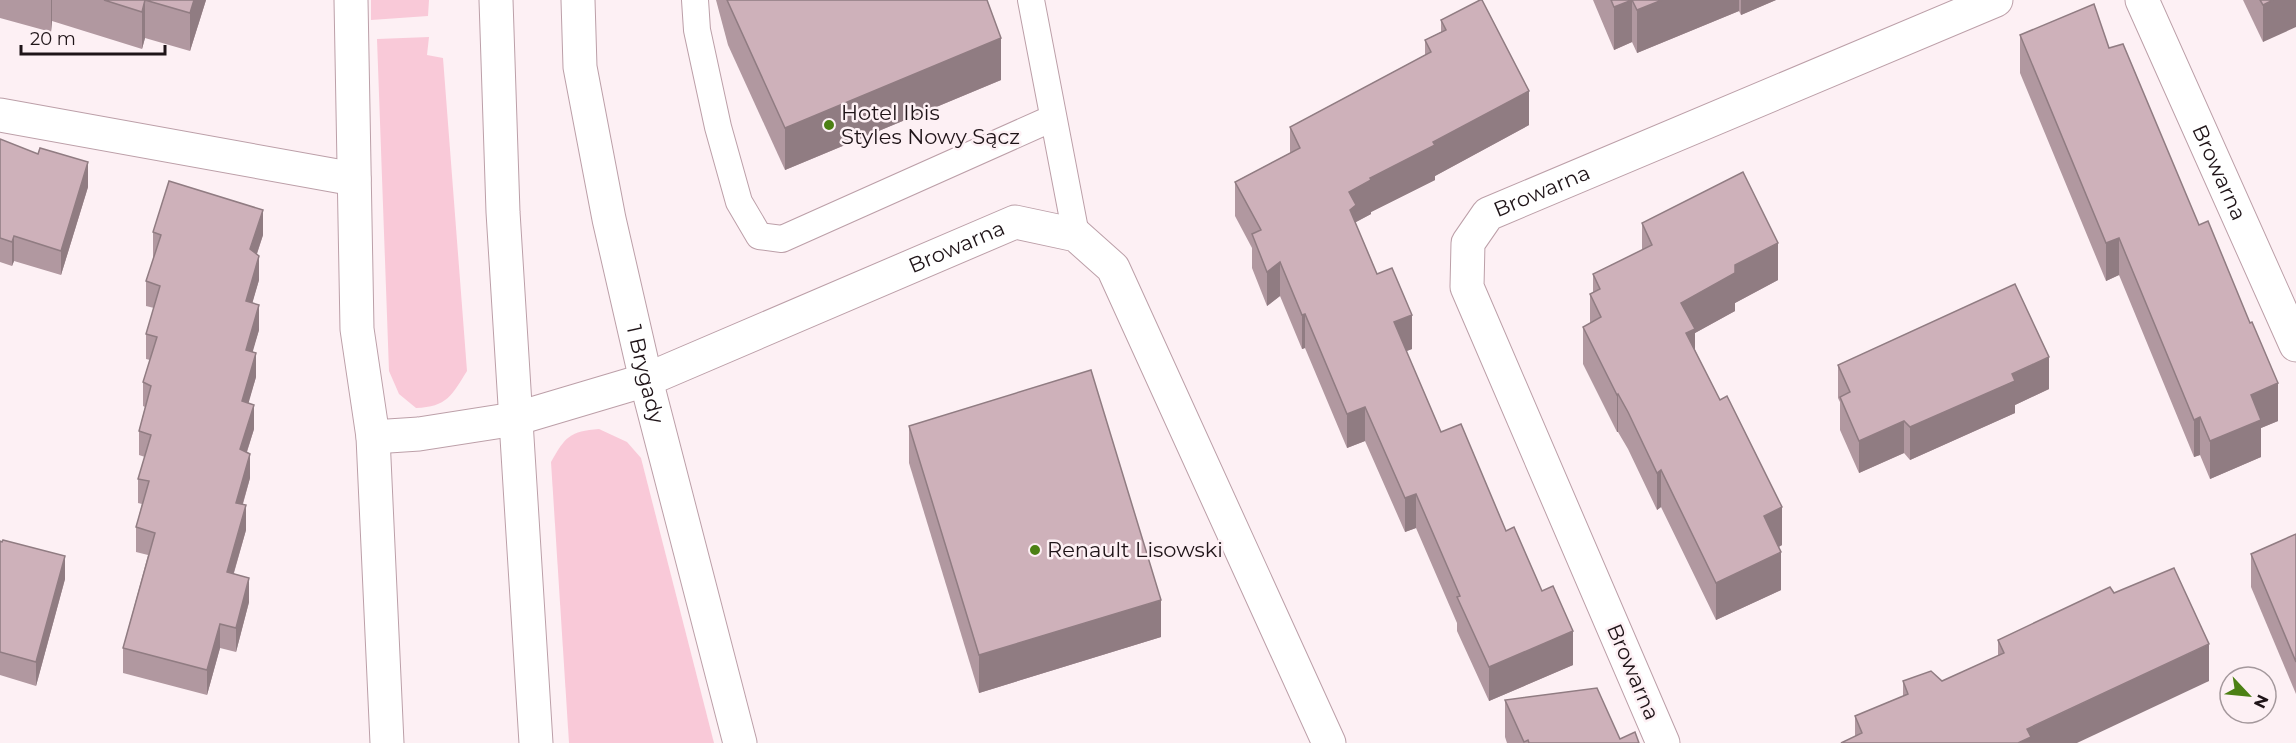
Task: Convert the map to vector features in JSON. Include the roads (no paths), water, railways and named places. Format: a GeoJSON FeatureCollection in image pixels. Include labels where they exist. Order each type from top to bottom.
{"type":"FeatureCollection","features":[{"type":"Feature","properties":{"kind":"street"},"geometry":{"type":"LineString","coordinates":[[351,0],[357,329],[374,437],[387,743]]}},
{"type":"Feature","properties":{"kind":"street"},"geometry":{"type":"LineString","coordinates":[[496,0],[503,213],[536,743]]}},
{"type":"Feature","properties":{"kind":"street","name":"1 Brygady"},"geometry":{"type":"LineString","coordinates":[[578,0],[580,68],[609,219],[646,380],[740,743]]}},
{"type":"Feature","properties":{"kind":"street","name":"Browarna"},"geometry":{"type":"LineString","coordinates":[[1663,743],[1467,287],[1468,243],[1488,214],[1996,0]]}},
{"type":"Feature","properties":{"kind":"street","name":"Browarna"},"geometry":{"type":"LineString","coordinates":[[2142,0],[2296,345]]}},
{"type":"Feature","properties":{"kind":"street"},"geometry":{"type":"LineString","coordinates":[[0,115],[354,179]]}},
{"type":"Feature","properties":{"kind":"street","name":"Browarna"},"geometry":{"type":"LineString","coordinates":[[374,437],[419,434],[515,419],[646,380],[1015,222],[1076,235],[1113,268],[1329,743]]}},
{"type":"Feature","properties":{"kind":"lane"},"geometry":{"type":"LineString","coordinates":[[695,0],[697,30],[718,127],[739,202],[759,236],[782,239],[1053,118]]}},
{"type":"Feature","properties":{"kind":"lane"},"geometry":{"type":"LineString","coordinates":[[1031,0],[1076,235]]}},
{"type":"Feature","properties":{"kind":"place","name":"Hotel Ibis Styles Nowy Sącz"},"geometry":{"type":"Point","coordinates":[829,125]}},
{"type":"Feature","properties":{"kind":"place","name":"Renault Lisowski"},"geometry":{"type":"Point","coordinates":[1035,550]}}]}
